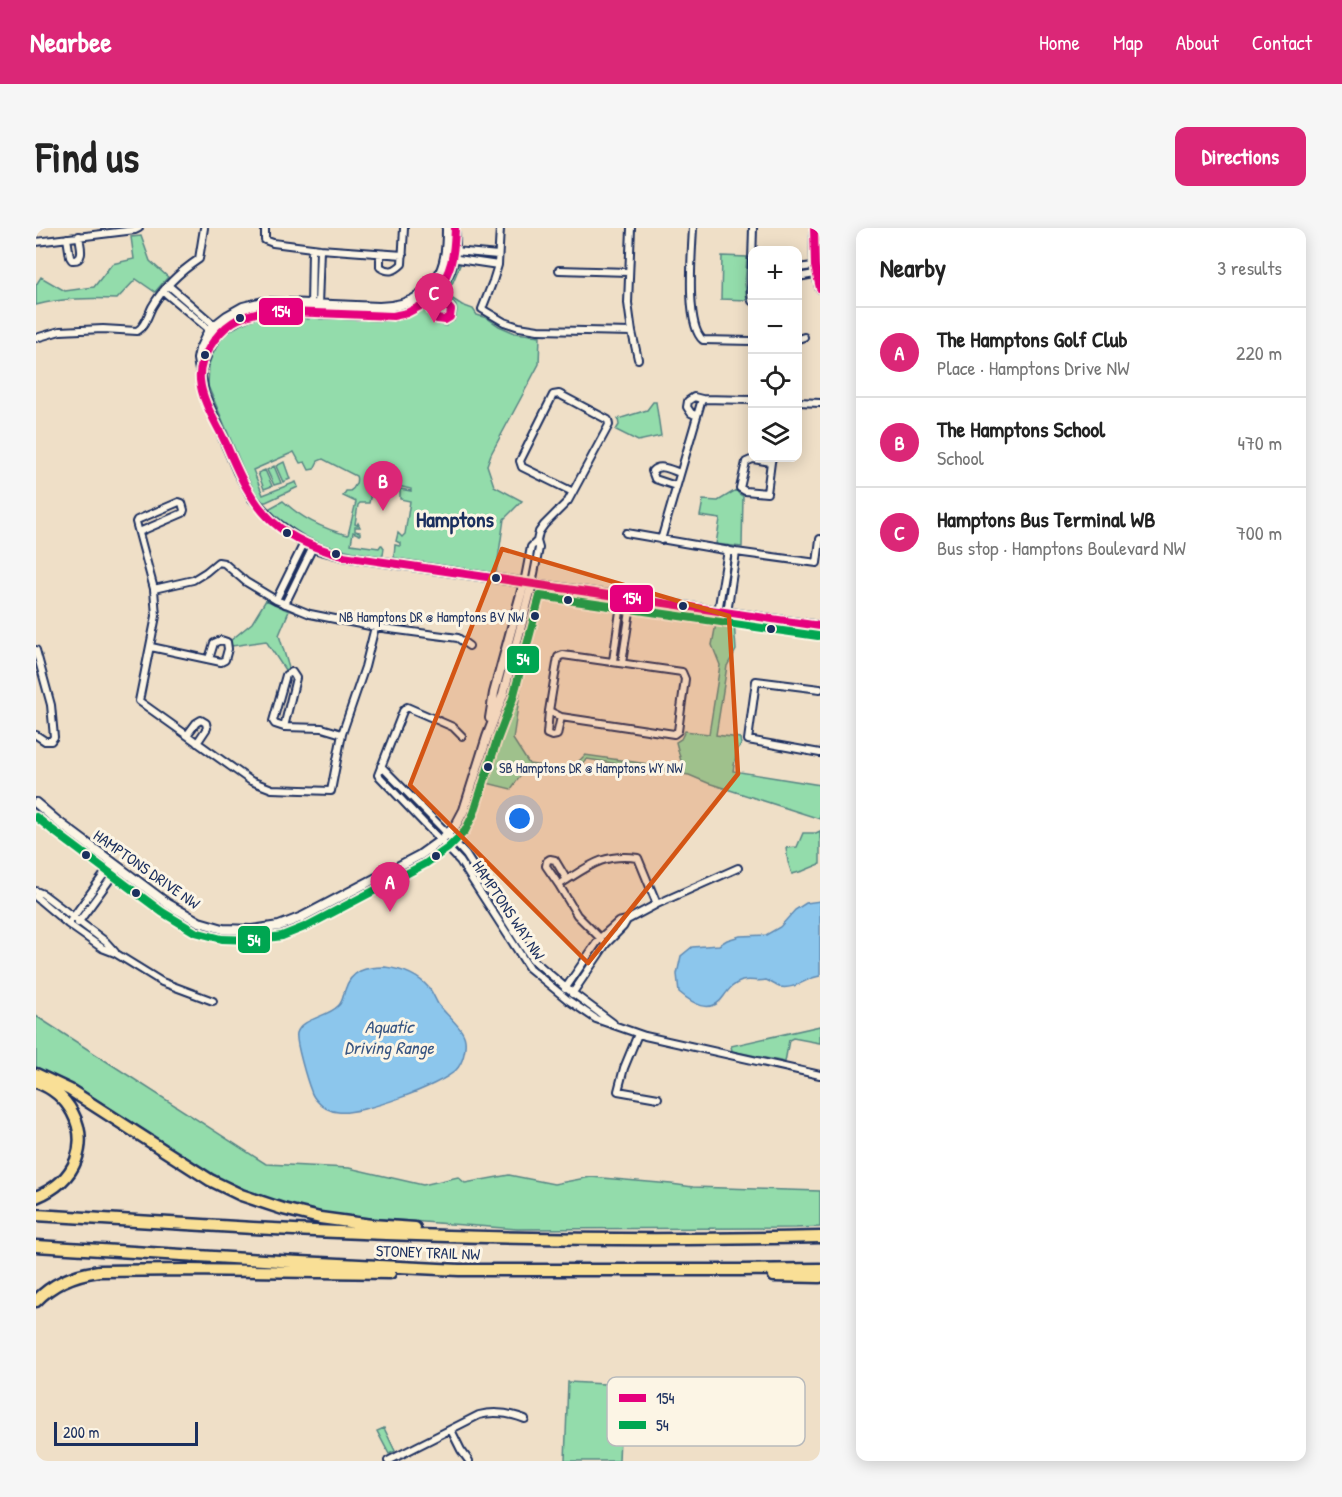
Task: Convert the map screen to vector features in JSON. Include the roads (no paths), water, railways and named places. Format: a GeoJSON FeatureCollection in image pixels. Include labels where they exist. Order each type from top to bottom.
{"type":"FeatureCollection","features":[{"type":"Feature","properties":{"kind":"highway"},"geometry":{"type":"LineString","coordinates":[[36,1074],[70,1090],[210,1180],[241,1195],[320,1218],[371,1225],[481,1233],[492,1237]]}},
{"type":"Feature","properties":{"kind":"highway"},"geometry":{"type":"LineString","coordinates":[[36,1082],[53,1089],[67,1104],[76,1123],[79,1142],[75,1161],[63,1180],[56,1187],[36,1197]]}},
{"type":"Feature","properties":{"kind":"highway","name":"STONEY TRAIL NW"},"geometry":{"type":"LineString","coordinates":[[36,1215],[252,1228],[492,1237],[762,1238],[820,1235]]}},
{"type":"Feature","properties":{"kind":"highway","name":"STONEY TRAIL NW"},"geometry":{"type":"LineString","coordinates":[[36,1246],[459,1270],[820,1269]]}},
{"type":"Feature","properties":{"kind":"highway"},"geometry":{"type":"LineString","coordinates":[[36,1253],[155,1254]]}},
{"type":"Feature","properties":{"kind":"highway"},"geometry":{"type":"LineString","coordinates":[[36,1301],[61,1283],[86,1273],[99,1271],[367,1273],[459,1270]]}},
{"type":"Feature","properties":{"kind":"highway"},"geometry":{"type":"LineString","coordinates":[[633,1270],[692,1276],[820,1277]]}},
{"type":"Feature","properties":{"kind":"street"},"geometry":{"type":"LineString","coordinates":[[36,242],[139,228]]}},
{"type":"Feature","properties":{"kind":"street"},"geometry":{"type":"LineString","coordinates":[[36,338],[60,331],[103,329],[137,331],[142,329],[163,291],[185,268],[199,259],[204,228]]}},
{"type":"Feature","properties":{"kind":"street"},"geometry":{"type":"LineString","coordinates":[[265,228],[265,240],[273,243],[403,255]]}},
{"type":"Feature","properties":{"kind":"street"},"geometry":{"type":"LineString","coordinates":[[380,254],[380,267],[386,271],[396,270],[402,264],[404,228]]}},
{"type":"Feature","properties":{"kind":"street"},"geometry":{"type":"LineString","coordinates":[[447,228],[446,254],[438,275],[421,296],[406,304],[392,307],[263,310],[246,315],[215,331],[200,380],[238,472],[253,500],[274,522],[304,543],[343,556],[820,626]]}},
{"type":"Feature","properties":{"kind":"street"},"geometry":{"type":"LineString","coordinates":[[315,309],[393,316],[407,313],[426,303],[436,294],[447,277],[454,255],[455,228]]}},
{"type":"Feature","properties":{"kind":"street"},"geometry":{"type":"LineString","coordinates":[[500,228],[498,264],[482,309],[504,322],[538,330],[632,332]]}},
{"type":"Feature","properties":{"kind":"street"},"geometry":{"type":"LineString","coordinates":[[631,228],[628,303],[638,359]]}},
{"type":"Feature","properties":{"kind":"street"},"geometry":{"type":"LineString","coordinates":[[693,228],[690,294],[699,336],[703,340],[748,341]]}},
{"type":"Feature","properties":{"kind":"street"},"geometry":{"type":"LineString","coordinates":[[753,228],[753,246]]}},
{"type":"Feature","properties":{"kind":"street"},"geometry":{"type":"LineString","coordinates":[[814,228],[820,288]]}},
{"type":"Feature","properties":{"kind":"street"},"geometry":{"type":"LineString","coordinates":[[67,238],[70,257],[72,260],[77,260],[81,255],[79,236]]}},
{"type":"Feature","properties":{"kind":"street"},"geometry":{"type":"LineString","coordinates":[[312,248],[315,309]]}},
{"type":"Feature","properties":{"kind":"street"},"geometry":{"type":"LineString","coordinates":[[315,309],[320,249]]}},
{"type":"Feature","properties":{"kind":"street"},"geometry":{"type":"LineString","coordinates":[[446,254],[498,264]]}},
{"type":"Feature","properties":{"kind":"street"},"geometry":{"type":"LineString","coordinates":[[454,255],[498,255]]}},
{"type":"Feature","properties":{"kind":"street"},"geometry":{"type":"LineString","coordinates":[[802,268],[818,269]]}},
{"type":"Feature","properties":{"kind":"street"},"geometry":{"type":"LineString","coordinates":[[802,275],[818,269]]}},
{"type":"Feature","properties":{"kind":"street"},"geometry":{"type":"LineString","coordinates":[[559,270],[629,273]]}},
{"type":"Feature","properties":{"kind":"street"},"geometry":{"type":"LineString","coordinates":[[168,285],[215,331]]}},
{"type":"Feature","properties":{"kind":"street"},"geometry":{"type":"LineString","coordinates":[[421,296],[437,319],[448,319],[451,310],[429,288]]}},
{"type":"Feature","properties":{"kind":"street"},"geometry":{"type":"LineString","coordinates":[[163,291],[215,331]]}},
{"type":"Feature","properties":{"kind":"street"},"geometry":{"type":"LineString","coordinates":[[528,584],[531,547],[537,541],[544,525],[564,506],[573,492],[609,426],[608,420],[559,394],[553,395],[520,464],[573,492]]}},
{"type":"Feature","properties":{"kind":"street"},"geometry":{"type":"LineString","coordinates":[[697,416],[687,407],[688,401],[694,397],[748,400]]}},
{"type":"Feature","properties":{"kind":"street"},"geometry":{"type":"LineString","coordinates":[[661,540],[702,399]]}},
{"type":"Feature","properties":{"kind":"street"},"geometry":{"type":"LineString","coordinates":[[802,402],[820,403]]}},
{"type":"Feature","properties":{"kind":"street"},"geometry":{"type":"LineString","coordinates":[[753,459],[772,460],[767,493],[745,491],[740,488],[747,462],[753,459]]}},
{"type":"Feature","properties":{"kind":"street"},"geometry":{"type":"LineString","coordinates":[[676,486],[655,479],[652,471],[661,467],[680,473]]}},
{"type":"Feature","properties":{"kind":"street"},"geometry":{"type":"LineString","coordinates":[[139,532],[183,513],[182,503],[178,502],[136,522],[154,589],[156,616],[139,701],[251,781],[272,789],[331,791],[342,734],[366,667],[375,627]]}},
{"type":"Feature","properties":{"kind":"street"},"geometry":{"type":"LineString","coordinates":[[626,533],[816,563],[820,539]]}},
{"type":"Feature","properties":{"kind":"street"},"geometry":{"type":"LineString","coordinates":[[276,600],[304,543]]}},
{"type":"Feature","properties":{"kind":"street"},"geometry":{"type":"LineString","coordinates":[[285,604],[313,547]]}},
{"type":"Feature","properties":{"kind":"street"},"geometry":{"type":"LineString","coordinates":[[718,612],[728,550]]}},
{"type":"Feature","properties":{"kind":"street"},"geometry":{"type":"LineString","coordinates":[[727,613],[736,552]]}},
{"type":"Feature","properties":{"kind":"street"},"geometry":{"type":"LineString","coordinates":[[154,589],[193,580],[218,562],[224,563],[246,582],[276,600],[310,614],[375,627],[458,639],[469,646]]}},
{"type":"Feature","properties":{"kind":"street","name":"HAMPTONS DRIVE NW"},"geometry":{"type":"LineString","coordinates":[[36,803],[168,904],[199,922],[224,929],[252,930],[279,926],[302,917],[420,855],[447,834],[465,810],[487,737],[494,693],[528,584]]}},
{"type":"Feature","properties":{"kind":"street"},"geometry":{"type":"LineString","coordinates":[[613,661],[622,597]]}},
{"type":"Feature","properties":{"kind":"street"},"geometry":{"type":"LineString","coordinates":[[622,663],[632,598]]}},
{"type":"Feature","properties":{"kind":"street"},"geometry":{"type":"LineString","coordinates":[[151,647],[209,659]]}},
{"type":"Feature","properties":{"kind":"street"},"geometry":{"type":"LineString","coordinates":[[36,650],[51,705],[54,737],[51,741],[45,741],[36,735]]}},
{"type":"Feature","properties":{"kind":"street"},"geometry":{"type":"LineString","coordinates":[[549,711],[561,717],[674,734],[678,731],[685,679],[682,672],[563,655],[558,657],[549,711],[546,732],[550,736],[558,732],[561,717]]}},
{"type":"Feature","properties":{"kind":"street"},"geometry":{"type":"LineString","coordinates":[[284,727],[296,678],[292,672],[286,675],[274,724],[284,727],[322,728],[342,734]]}},
{"type":"Feature","properties":{"kind":"street"},"geometry":{"type":"LineString","coordinates":[[820,689],[756,681],[748,740],[820,753]]}},
{"type":"Feature","properties":{"kind":"street"},"geometry":{"type":"LineString","coordinates":[[381,766],[406,707],[453,727],[462,736]]}},
{"type":"Feature","properties":{"kind":"street"},"geometry":{"type":"LineString","coordinates":[[187,735],[196,723],[201,720],[206,723],[207,728],[197,743]]}},
{"type":"Feature","properties":{"kind":"street","name":"HAMPTONS WAY NW"},"geometry":{"type":"LineString","coordinates":[[618,1027],[532,959],[503,921],[460,861],[378,775],[381,766],[466,855],[503,921],[529,968],[568,1000],[596,1019],[618,1027],[638,1034],[820,1075]]}},
{"type":"Feature","properties":{"kind":"street"},"geometry":{"type":"LineString","coordinates":[[409,806],[415,800]]}},
{"type":"Feature","properties":{"kind":"street"},"geometry":{"type":"LineString","coordinates":[[559,885],[597,861],[621,856],[638,858],[657,904]]}},
{"type":"Feature","properties":{"kind":"street"},"geometry":{"type":"LineString","coordinates":[[567,880],[555,860],[547,861],[546,866],[577,915],[606,944]]}},
{"type":"Feature","properties":{"kind":"street"},"geometry":{"type":"LineString","coordinates":[[71,926],[116,865]]}},
{"type":"Feature","properties":{"kind":"street"},"geometry":{"type":"LineString","coordinates":[[561,995],[600,938],[618,922],[627,920],[738,868]]}},
{"type":"Feature","properties":{"kind":"street"},"geometry":{"type":"LineString","coordinates":[[36,891],[106,942],[115,952]]}},
{"type":"Feature","properties":{"kind":"street"},"geometry":{"type":"LineString","coordinates":[[36,897],[102,948],[115,952],[162,982],[213,1001]]}},
{"type":"Feature","properties":{"kind":"street"},"geometry":{"type":"LineString","coordinates":[[568,1000],[606,944],[627,920]]}},
{"type":"Feature","properties":{"kind":"street"},"geometry":{"type":"LineString","coordinates":[[638,1034],[624,1068],[618,1091],[658,1098]]}},
{"type":"Feature","properties":{"kind":"street"},"geometry":{"type":"LineString","coordinates":[[388,1461],[397,1459],[471,1418],[486,1413],[513,1414],[525,1419]]}},
{"type":"Feature","properties":{"kind":"street"},"geometry":{"type":"LineString","coordinates":[[451,1430],[469,1461]]}},
{"type":"Feature","properties":{"kind":"water"},"geometry":{"type":"Polygon","coordinates":[[[820,901],[820,976],[785,987],[766,980],[742,981],[732,987],[719,1002],[707,1006],[690,1000],[679,992],[677,974],[681,956],[692,947],[719,945],[740,936],[766,935],[780,927],[795,910],[806,903],[820,901]]]}},
{"type":"Feature","properties":{"kind":"water","name":"Aquatic Driving Range"},"geometry":{"type":"Polygon","coordinates":[[[385,967],[409,973],[429,988],[438,1004],[464,1035],[465,1048],[462,1060],[456,1070],[448,1076],[399,1098],[348,1112],[324,1108],[311,1092],[299,1052],[297,1033],[304,1024],[334,1010],[340,1004],[348,983],[355,974],[366,969],[385,967]]]}},
{"type":"Feature","properties":{"kind":"place","name":"Hamptons Bus Terminal WB"},"geometry":{"type":"Point","coordinates":[434,323]}},
{"type":"Feature","properties":{"kind":"place","name":"The Hamptons School"},"geometry":{"type":"Point","coordinates":[383,511]}},
{"type":"Feature","properties":{"kind":"place","name":"NB Hamptons DR @ Hamptons BV NW"},"geometry":{"type":"Point","coordinates":[535,616]}},
{"type":"Feature","properties":{"kind":"place","name":"SB Hamptons DR @ Hamptons WY NW"},"geometry":{"type":"Point","coordinates":[488,767]}},
{"type":"Feature","properties":{"kind":"place","name":"The Hamptons Golf Club"},"geometry":{"type":"Point","coordinates":[390,912]}},
{"type":"Feature","properties":{"kind":"district","name":"Hamptons"},"geometry":{"type":"Point","coordinates":[455,519]}}]}
